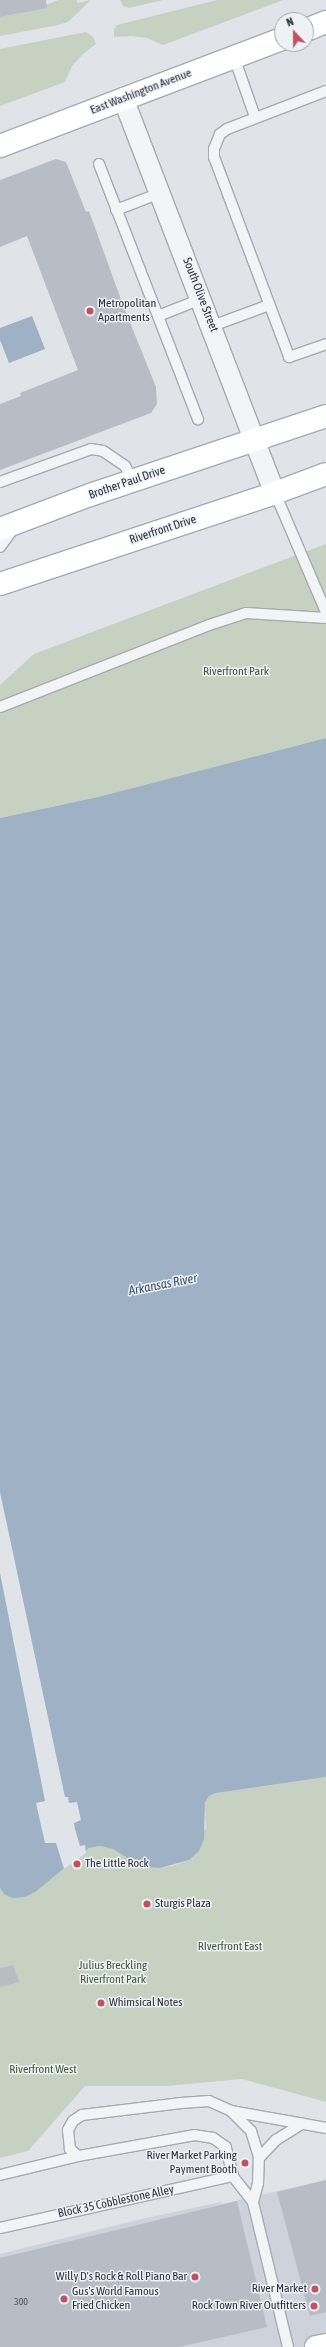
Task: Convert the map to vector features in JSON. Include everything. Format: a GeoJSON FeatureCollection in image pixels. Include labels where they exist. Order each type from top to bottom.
{"type":"FeatureCollection","features":[{"type":"Feature","properties":{"kind":"main road"},"geometry":{"type":"LineString","coordinates":[[314,27],[326,22]]}},
{"type":"Feature","properties":{"kind":"main road","name":"East Washington Avenue"},"geometry":{"type":"LineString","coordinates":[[0,146],[123,98],[274,42]]}},
{"type":"Feature","properties":{"kind":"main road"},"geometry":{"type":"LineString","coordinates":[[254,440],[326,416]]}},
{"type":"Feature","properties":{"kind":"main road","name":"Brother Paul Drive"},"geometry":{"type":"LineString","coordinates":[[9,525],[254,440]]}},
{"type":"Feature","properties":{"kind":"main road","name":"Riverfront Drive"},"geometry":{"type":"LineString","coordinates":[[0,584],[276,493],[326,474]]}},
{"type":"Feature","properties":{"kind":"main road"},"geometry":{"type":"LineString","coordinates":[[316,2347],[326,2345]]}},
{"type":"Feature","properties":{"kind":"street","name":"South Olive Street"},"geometry":{"type":"LineString","coordinates":[[123,98],[212,326],[254,440],[276,493]]}},
{"type":"Feature","properties":{"kind":"lane"},"geometry":{"type":"LineString","coordinates":[[234,57],[255,117]]}},
{"type":"Feature","properties":{"kind":"lane"},"geometry":{"type":"LineString","coordinates":[[326,91],[226,128],[220,134],[214,149],[214,157],[289,357],[326,344]]}},
{"type":"Feature","properties":{"kind":"lane"},"geometry":{"type":"LineString","coordinates":[[99,164],[198,419]]}},
{"type":"Feature","properties":{"kind":"lane"},"geometry":{"type":"LineString","coordinates":[[116,210],[160,193]]}},
{"type":"Feature","properties":{"kind":"lane"},"geometry":{"type":"LineString","coordinates":[[158,316],[201,299]]}},
{"type":"Feature","properties":{"kind":"lane"},"geometry":{"type":"LineString","coordinates":[[212,326],[269,305]]}},
{"type":"Feature","properties":{"kind":"lane"},"geometry":{"type":"LineString","coordinates":[[0,482],[91,449],[103,452],[125,466],[133,481]]}},
{"type":"Feature","properties":{"kind":"lane"},"geometry":{"type":"LineString","coordinates":[[276,493],[326,612]]}},
{"type":"Feature","properties":{"kind":"lane"},"geometry":{"type":"LineString","coordinates":[[0,548],[9,525]]}},
{"type":"Feature","properties":{"kind":"lane"},"geometry":{"type":"LineString","coordinates":[[0,707],[209,625],[246,614],[326,618]]}},
{"type":"Feature","properties":{"kind":"lane"},"geometry":{"type":"LineString","coordinates":[[78,2156],[70,2149],[68,2134],[73,2122],[82,2115],[181,2103],[209,2101],[231,2111],[326,2128]]}},
{"type":"Feature","properties":{"kind":"lane"},"geometry":{"type":"LineString","coordinates":[[231,2111],[250,2131],[259,2158],[258,2183],[253,2202]]}},
{"type":"Feature","properties":{"kind":"lane"},"geometry":{"type":"LineString","coordinates":[[259,2158],[276,2140],[302,2124]]}},
{"type":"Feature","properties":{"kind":"lane"},"geometry":{"type":"LineString","coordinates":[[0,2175],[78,2156],[195,2135],[213,2138],[226,2147],[233,2176],[253,2202],[288,2347]]}},
{"type":"Feature","properties":{"kind":"lane","name":"Block 35 Cobblestone Alley"},"geometry":{"type":"LineString","coordinates":[[0,2228],[233,2176]]}},
{"type":"Feature","properties":{"kind":"shaded area"},"geometry":{"type":"Polygon","coordinates":[[[326,2180],[326,2347],[0,2347],[0,2254],[137,2220],[221,2202],[222,2204],[326,2180]]]}},
{"type":"Feature","properties":{"kind":"green space"},"geometry":{"type":"Polygon","coordinates":[[[59,0],[76,0],[78,3],[91,0],[68,22],[0,36],[0,17],[29,11],[59,0]]]}},
{"type":"Feature","properties":{"kind":"green space"},"geometry":{"type":"Polygon","coordinates":[[[120,0],[163,0],[129,8],[123,6],[120,0]]]}},
{"type":"Feature","properties":{"kind":"green space"},"geometry":{"type":"Polygon","coordinates":[[[217,0],[283,0],[163,45],[147,38],[131,36],[114,37],[114,29],[117,25],[217,0]]]}},
{"type":"Feature","properties":{"kind":"green space"},"geometry":{"type":"Polygon","coordinates":[[[86,32],[93,37],[96,44],[83,54],[72,66],[65,82],[0,106],[0,49],[86,32]]]}},
{"type":"Feature","properties":{"kind":"green space","name":"Riverfront Park"},"geometry":{"type":"Polygon","coordinates":[[[326,544],[326,738],[98,797],[0,818],[0,685],[34,654],[326,544]]]}},
{"type":"Feature","properties":{"kind":"green space","name":"Julius Breckling Riverfront Park"},"geometry":{"type":"Polygon","coordinates":[[[326,1777],[326,2102],[242,2079],[166,2086],[85,2086],[28,2151],[0,2158],[0,1888],[4,1894],[61,1869],[89,1848],[100,1846],[113,1849],[137,1864],[160,1868],[175,1865],[189,1860],[206,1828],[205,1802],[209,1796],[216,1793],[326,1777]]]}},
{"type":"Feature","properties":{"kind":"water"},"geometry":{"type":"Polygon","coordinates":[[[32,316],[45,349],[9,363],[0,340],[0,328],[32,316]]]}},
{"type":"Feature","properties":{"kind":"water","name":"Arkansas River"},"geometry":{"type":"Polygon","coordinates":[[[326,738],[326,1777],[216,1793],[209,1796],[205,1802],[204,1839],[199,1851],[189,1860],[160,1868],[147,1867],[137,1864],[113,1849],[100,1846],[89,1848],[35,1892],[25,1897],[12,1898],[4,1894],[0,1888],[0,818],[98,797],[326,738]]]}},
{"type":"Feature","properties":{"kind":"pier"},"geometry":{"type":"Polygon","coordinates":[[[0,1492],[65,1797],[68,1797],[69,1803],[77,1802],[81,1820],[74,1823],[80,1846],[85,1845],[86,1853],[64,1869],[56,1843],[45,1843],[36,1803],[45,1801],[0,1573],[0,1492]]]}},
{"type":"Feature","properties":{"kind":"building"},"geometry":{"type":"Polygon","coordinates":[[[0,0],[46,0],[47,8],[0,17],[0,0]]]}},
{"type":"Feature","properties":{"kind":"building","name":"Metropolitan Apartments"},"geometry":{"type":"Polygon","coordinates":[[[56,159],[66,162],[86,212],[89,211],[123,305],[156,387],[157,404],[151,413],[0,470],[0,404],[21,396],[20,393],[78,370],[27,236],[0,247],[0,180],[56,159]]]}},
{"type":"Feature","properties":{"kind":"building"},"geometry":{"type":"Polygon","coordinates":[[[13,1965],[19,1982],[0,1987],[0,1968],[13,1965]]]}},
{"type":"Feature","properties":{"kind":"building"},"geometry":{"type":"Polygon","coordinates":[[[326,2180],[326,2312],[310,2316],[277,2192],[326,2180]]]}},
{"type":"Feature","properties":{"kind":"building"},"geometry":{"type":"Polygon","coordinates":[[[237,2201],[267,2327],[179,2347],[0,2347],[0,2258],[237,2201]]]}},
{"type":"Feature","properties":{"kind":"place","name":"Metropolitan Apartments"},"geometry":{"type":"Point","coordinates":[90,311]}},
{"type":"Feature","properties":{"kind":"place","name":"The Little Rock"},"geometry":{"type":"Point","coordinates":[77,1864]}},
{"type":"Feature","properties":{"kind":"place","name":"Sturgis Plaza"},"geometry":{"type":"Point","coordinates":[147,1904]}},
{"type":"Feature","properties":{"kind":"place","name":"Whimsical Notes"},"geometry":{"type":"Point","coordinates":[101,2003]}},
{"type":"Feature","properties":{"kind":"place","name":"River Market Parking Payment Booth"},"geometry":{"type":"Point","coordinates":[245,2163]}},
{"type":"Feature","properties":{"kind":"place","name":"Willy D's Rock & Roll Piano Bar"},"geometry":{"type":"Point","coordinates":[195,2277]}},
{"type":"Feature","properties":{"kind":"place","name":"River Market"},"geometry":{"type":"Point","coordinates":[315,2289]}},
{"type":"Feature","properties":{"kind":"place","name":"Gus's World Famous Fried Chicken"},"geometry":{"type":"Point","coordinates":[64,2299]}},
{"type":"Feature","properties":{"kind":"place","name":"Rock Town River Outfitters"},"geometry":{"type":"Point","coordinates":[314,2306]}},
{"type":"Feature","properties":{"kind":"park label","name":"RIverfront East"},"geometry":{"type":"Point","coordinates":[230,1947]}},
{"type":"Feature","properties":{"kind":"park label","name":"Riverfront West"},"geometry":{"type":"Point","coordinates":[43,2070]}}]}
